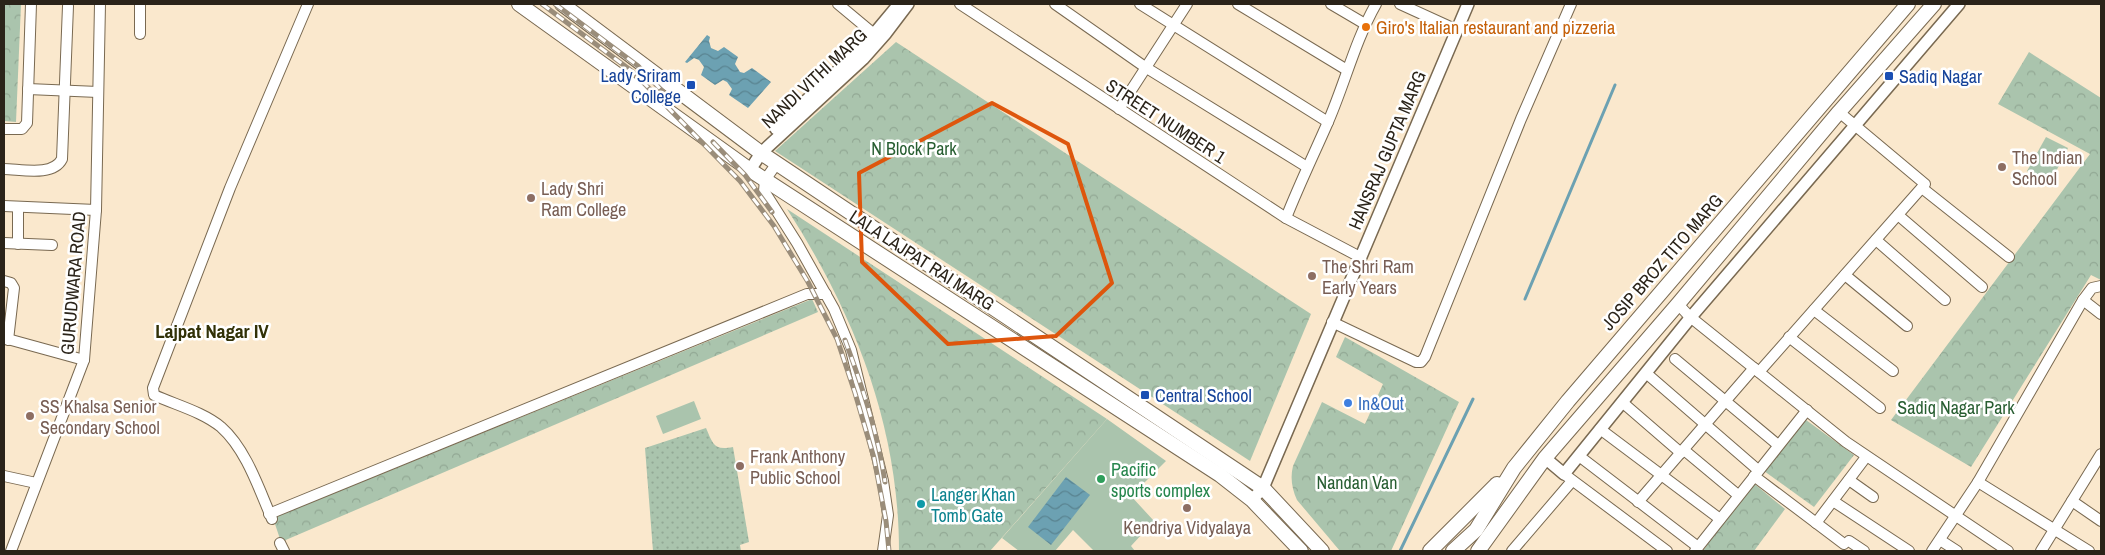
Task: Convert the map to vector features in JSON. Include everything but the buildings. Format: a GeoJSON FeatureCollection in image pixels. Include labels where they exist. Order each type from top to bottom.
{"type":"FeatureCollection","features":[{"type":"Feature","properties":{"kind":"main road","name":"LALA LAJPAT RAI MARG"},"geometry":{"type":"LineString","coordinates":[[519,4],[747,168],[1220,475],[1252,500],[1301,551]]}},
{"type":"Feature","properties":{"kind":"main road","name":"LALA LAJPAT RAI MARG"},"geometry":{"type":"LineString","coordinates":[[562,4],[758,150],[1263,488],[1322,551]]}},
{"type":"Feature","properties":{"kind":"main road","name":"JOSIP BROZ TITO MARG"},"geometry":{"type":"LineString","coordinates":[[1453,551],[1476,530],[1514,468],[1568,401],[1908,4]]}},
{"type":"Feature","properties":{"kind":"main road"},"geometry":{"type":"LineString","coordinates":[[1478,551],[1545,458],[1678,304],[1839,112],[1934,4]]}},
{"type":"Feature","properties":{"kind":"main road"},"geometry":{"type":"LineString","coordinates":[[896,265],[905,249]]}},
{"type":"Feature","properties":{"kind":"main road"},"geometry":{"type":"LineString","coordinates":[[919,280],[930,266]]}},
{"type":"Feature","properties":{"kind":"main road"},"geometry":{"type":"LineString","coordinates":[[1430,551],[1514,468]]}},
{"type":"Feature","properties":{"kind":"street"},"geometry":{"type":"LineString","coordinates":[[4,129],[18,130],[25,127],[31,4]]}},
{"type":"Feature","properties":{"kind":"street","name":"GURUDWARA ROAD"},"geometry":{"type":"LineString","coordinates":[[11,551],[84,360],[96,210],[100,4]]}},
{"type":"Feature","properties":{"kind":"street"},"geometry":{"type":"LineString","coordinates":[[140,4],[140,34]]}},
{"type":"Feature","properties":{"kind":"street"},"geometry":{"type":"LineString","coordinates":[[308,4],[230,188],[153,388],[154,395],[207,418],[221,427],[250,467],[270,516],[807,294],[826,294]]}},
{"type":"Feature","properties":{"kind":"street"},"geometry":{"type":"LineString","coordinates":[[838,4],[877,37]]}},
{"type":"Feature","properties":{"kind":"street","name":"NANDI VITHI MARG"},"geometry":{"type":"LineString","coordinates":[[877,37],[899,4]]}},
{"type":"Feature","properties":{"kind":"street","name":"NANDI VITHI MARG"},"geometry":{"type":"LineString","coordinates":[[747,168],[758,150],[864,46],[877,37],[908,4]]}},
{"type":"Feature","properties":{"kind":"street","name":"STREET NUMBER 1"},"geometry":{"type":"LineString","coordinates":[[960,4],[1286,218],[1360,258]]}},
{"type":"Feature","properties":{"kind":"street"},"geometry":{"type":"LineString","coordinates":[[1055,4],[1145,67],[1307,167]]}},
{"type":"Feature","properties":{"kind":"street"},"geometry":{"type":"LineString","coordinates":[[1140,4],[1328,122]]}},
{"type":"Feature","properties":{"kind":"street"},"geometry":{"type":"LineString","coordinates":[[1119,109],[1187,4]]}},
{"type":"Feature","properties":{"kind":"street"},"geometry":{"type":"LineString","coordinates":[[1238,4],[1347,70]]}},
{"type":"Feature","properties":{"kind":"street"},"geometry":{"type":"LineString","coordinates":[[1331,4],[1365,24]]}},
{"type":"Feature","properties":{"kind":"street"},"geometry":{"type":"LineString","coordinates":[[1286,218],[1328,122],[1365,24],[1376,4]]}},
{"type":"Feature","properties":{"kind":"street"},"geometry":{"type":"LineString","coordinates":[[1400,4],[1457,30]]}},
{"type":"Feature","properties":{"kind":"street","name":"HANSRAJ GUPTA MARG"},"geometry":{"type":"LineString","coordinates":[[1252,500],[1263,488],[1468,4]]}},
{"type":"Feature","properties":{"kind":"street"},"geometry":{"type":"LineString","coordinates":[[1332,322],[1416,362],[1421,362],[1425,357],[1521,119],[1571,4]]}},
{"type":"Feature","properties":{"kind":"street"},"geometry":{"type":"LineString","coordinates":[[1512,551],[1568,478],[1579,456],[1691,317],[1959,4]]}},
{"type":"Feature","properties":{"kind":"street"},"geometry":{"type":"LineString","coordinates":[[4,169],[49,170],[59,164],[62,159],[68,6]]}},
{"type":"Feature","properties":{"kind":"street"},"geometry":{"type":"LineString","coordinates":[[28,89],[98,92]]}},
{"type":"Feature","properties":{"kind":"street"},"geometry":{"type":"LineString","coordinates":[[1638,502],[1725,401],[1790,337],[1922,188],[1924,182],[1839,112]]}},
{"type":"Feature","properties":{"kind":"street"},"geometry":{"type":"LineString","coordinates":[[777,163],[765,180],[764,191],[826,294],[851,350],[881,472],[888,515],[884,551]]}},
{"type":"Feature","properties":{"kind":"street"},"geometry":{"type":"LineString","coordinates":[[1922,188],[2010,257]]}},
{"type":"Feature","properties":{"kind":"street"},"geometry":{"type":"LineString","coordinates":[[4,206],[96,210]]}},
{"type":"Feature","properties":{"kind":"street"},"geometry":{"type":"LineString","coordinates":[[18,206],[18,244]]}},
{"type":"Feature","properties":{"kind":"street"},"geometry":{"type":"LineString","coordinates":[[1898,215],[1982,287]]}},
{"type":"Feature","properties":{"kind":"street"},"geometry":{"type":"LineString","coordinates":[[1876,240],[1945,300]]}},
{"type":"Feature","properties":{"kind":"street"},"geometry":{"type":"LineString","coordinates":[[4,243],[52,245]]}},
{"type":"Feature","properties":{"kind":"street"},"geometry":{"type":"LineString","coordinates":[[1845,275],[1907,326]]}},
{"type":"Feature","properties":{"kind":"street"},"geometry":{"type":"LineString","coordinates":[[4,281],[11,283],[14,288],[6,339],[84,360]]}},
{"type":"Feature","properties":{"kind":"street"},"geometry":{"type":"LineString","coordinates":[[1932,551],[1978,482],[2082,300],[2092,288],[2101,286]]}},
{"type":"Feature","properties":{"kind":"street"},"geometry":{"type":"LineString","coordinates":[[2082,300],[2101,314]]}},
{"type":"Feature","properties":{"kind":"street"},"geometry":{"type":"LineString","coordinates":[[1678,304],[1691,317],[1756,370],[1866,457],[2008,551]]}},
{"type":"Feature","properties":{"kind":"street"},"geometry":{"type":"LineString","coordinates":[[1814,310],[1893,371]]}},
{"type":"Feature","properties":{"kind":"street"},"geometry":{"type":"LineString","coordinates":[[1790,337],[1880,408]]}},
{"type":"Feature","properties":{"kind":"street"},"geometry":{"type":"LineString","coordinates":[[1675,359],[1778,446]]}},
{"type":"Feature","properties":{"kind":"street"},"geometry":{"type":"LineString","coordinates":[[1646,373],[1756,473],[1816,523],[1864,551]]}},
{"type":"Feature","properties":{"kind":"street"},"geometry":{"type":"LineString","coordinates":[[1622,402],[1738,495]]}},
{"type":"Feature","properties":{"kind":"street"},"geometry":{"type":"LineString","coordinates":[[1579,456],[1696,549],[1807,410]]}},
{"type":"Feature","properties":{"kind":"street"},"geometry":{"type":"LineString","coordinates":[[1600,429],[1720,519]]}},
{"type":"Feature","properties":{"kind":"street"},"geometry":{"type":"LineString","coordinates":[[2041,551],[2101,454]]}},
{"type":"Feature","properties":{"kind":"street"},"geometry":{"type":"LineString","coordinates":[[1816,523],[1866,457]]}},
{"type":"Feature","properties":{"kind":"street"},"geometry":{"type":"LineString","coordinates":[[1545,458],[1568,478],[1667,551]]}},
{"type":"Feature","properties":{"kind":"street"},"geometry":{"type":"LineString","coordinates":[[4,476],[36,484]]}},
{"type":"Feature","properties":{"kind":"street"},"geometry":{"type":"LineString","coordinates":[[1849,480],[1873,497]]}},
{"type":"Feature","properties":{"kind":"street"},"geometry":{"type":"LineString","coordinates":[[1978,482],[2089,551]]}},
{"type":"Feature","properties":{"kind":"street"},"geometry":{"type":"LineString","coordinates":[[1833,501],[1909,551]]}},
{"type":"Feature","properties":{"kind":"street"},"geometry":{"type":"LineString","coordinates":[[2072,502],[2101,521]]}},
{"type":"Feature","properties":{"kind":"street"},"geometry":{"type":"LineString","coordinates":[[1940,540],[1957,551]]}},
{"type":"Feature","properties":{"kind":"highlighted area"},"geometry":{"type":"Polygon","coordinates":[[[992,103],[1068,144],[1112,283],[1056,336],[948,344],[862,262],[859,173],[992,103]]]}},
{"type":"Feature","properties":{"kind":"green space"},"geometry":{"type":"Polygon","coordinates":[[[4,4],[21,4],[16,122],[4,121],[4,4]]]}},
{"type":"Feature","properties":{"kind":"green space","name":"N Block Park"},"geometry":{"type":"Polygon","coordinates":[[[896,42],[1311,314],[1250,461],[775,151],[896,42]]]}},
{"type":"Feature","properties":{"kind":"green space","name":"Sadiq Nagar Park"},"geometry":{"type":"Polygon","coordinates":[[[2029,52],[2101,98],[2101,280],[2091,275],[1971,467],[1891,420],[2090,154],[1998,104],[2029,52]]]}},
{"type":"Feature","properties":{"kind":"green space"},"geometry":{"type":"Polygon","coordinates":[[[2046,137],[2068,148],[2050,183],[2027,171],[2046,137]]]}},
{"type":"Feature","properties":{"kind":"green space"},"geometry":{"type":"Polygon","coordinates":[[[787,209],[1107,419],[990,551],[899,551],[897,504],[891,459],[881,415],[868,372],[852,330],[833,289],[787,209]]]}},
{"type":"Feature","properties":{"kind":"green space"},"geometry":{"type":"Polygon","coordinates":[[[812,299],[818,312],[281,542],[273,518],[812,299]]]}},
{"type":"Feature","properties":{"kind":"green space","name":"Nandan Van"},"geometry":{"type":"Polygon","coordinates":[[[1345,337],[1459,402],[1391,551],[1340,551],[1297,500],[1293,488],[1293,466],[1322,402],[1365,424],[1383,384],[1336,357],[1345,337]]]}},
{"type":"Feature","properties":{"kind":"green space"},"geometry":{"type":"Polygon","coordinates":[[[694,401],[701,419],[663,434],[656,416],[694,401]]]}},
{"type":"Feature","properties":{"kind":"green space","name":"Pacific sports complex"},"geometry":{"type":"Polygon","coordinates":[[[1107,419],[1166,461],[1131,496],[1154,521],[1131,546],[1135,551],[1094,551],[1073,530],[1055,551],[1019,551],[1002,538],[1107,419]]]}},
{"type":"Feature","properties":{"kind":"green space"},"geometry":{"type":"Polygon","coordinates":[[[1806,420],[1854,455],[1814,507],[1764,471],[1806,420]]]}},
{"type":"Feature","properties":{"kind":"green space"},"geometry":{"type":"Polygon","coordinates":[[[706,428],[715,445],[722,448],[733,447],[749,542],[740,545],[741,551],[653,551],[645,448],[706,428]]]}},
{"type":"Feature","properties":{"kind":"green space"},"geometry":{"type":"Polygon","coordinates":[[[1751,481],[1785,509],[1754,551],[1703,551],[1751,481]]]}},
{"type":"Feature","properties":{"kind":"water"},"geometry":{"type":"Polygon","coordinates":[[[707,35],[710,37],[711,48],[718,51],[724,47],[738,57],[735,64],[740,72],[744,73],[752,68],[771,82],[748,108],[729,95],[732,89],[727,82],[723,80],[715,85],[701,75],[704,67],[699,60],[694,58],[687,63],[685,62],[707,35]]]}},
{"type":"Feature","properties":{"kind":"water"},"geometry":{"type":"Polygon","coordinates":[[[1066,477],[1090,495],[1051,545],[1028,527],[1066,477]]]}},
{"type":"Feature","properties":{"kind":"waterway"},"geometry":{"type":"LineString","coordinates":[[1525,299],[1615,85]]}},
{"type":"Feature","properties":{"kind":"waterway"},"geometry":{"type":"LineString","coordinates":[[1400,551],[1473,399]]}},
{"type":"Feature","properties":{"kind":"railway"},"geometry":{"type":"LineString","coordinates":[[542,4],[633,72],[740,181],[774,226],[808,282],[837,339],[874,458],[886,521],[889,551]]}},
{"type":"Feature","properties":{"kind":"railway"},"geometry":{"type":"LineString","coordinates":[[555,4],[638,66],[672,101]]}},
{"type":"Feature","properties":{"kind":"railway"},"geometry":{"type":"LineString","coordinates":[[713,142],[745,175],[772,212]]}},
{"type":"Feature","properties":{"kind":"railway"},"geometry":{"type":"LineString","coordinates":[[845,340],[869,410],[885,482]]}},
{"type":"Feature","properties":{"kind":"place","name":"Giro's Italian restaurant and pizzeria"},"geometry":{"type":"Point","coordinates":[1366,27]}},
{"type":"Feature","properties":{"kind":"place","name":"Sadiq Nagar"},"geometry":{"type":"Point","coordinates":[1889,76]}},
{"type":"Feature","properties":{"kind":"place","name":"Lady Sriram College"},"geometry":{"type":"Point","coordinates":[691,85]}},
{"type":"Feature","properties":{"kind":"place","name":"The Indian School"},"geometry":{"type":"Point","coordinates":[2002,167]}},
{"type":"Feature","properties":{"kind":"place","name":"Lady Shri Ram College"},"geometry":{"type":"Point","coordinates":[531,198]}},
{"type":"Feature","properties":{"kind":"place","name":"The Shri Ram Early Years"},"geometry":{"type":"Point","coordinates":[1312,276]}},
{"type":"Feature","properties":{"kind":"place","name":"Central School"},"geometry":{"type":"Point","coordinates":[1145,395]}},
{"type":"Feature","properties":{"kind":"place","name":"In&Out"},"geometry":{"type":"Point","coordinates":[1348,403]}},
{"type":"Feature","properties":{"kind":"place","name":"SS Khalsa Senior Secondary School"},"geometry":{"type":"Point","coordinates":[30,416]}},
{"type":"Feature","properties":{"kind":"place","name":"Frank Anthony Public School"},"geometry":{"type":"Point","coordinates":[740,466]}},
{"type":"Feature","properties":{"kind":"place","name":"Pacific sports complex"},"geometry":{"type":"Point","coordinates":[1101,479]}},
{"type":"Feature","properties":{"kind":"place","name":"Langer Khan Tomb Gate"},"geometry":{"type":"Point","coordinates":[921,504]}},
{"type":"Feature","properties":{"kind":"place","name":"Kendriya Vidyalaya"},"geometry":{"type":"Point","coordinates":[1187,508]}},
{"type":"Feature","properties":{"kind":"district","name":"Lajpat Nagar IV"},"geometry":{"type":"Point","coordinates":[212,331]}}]}
